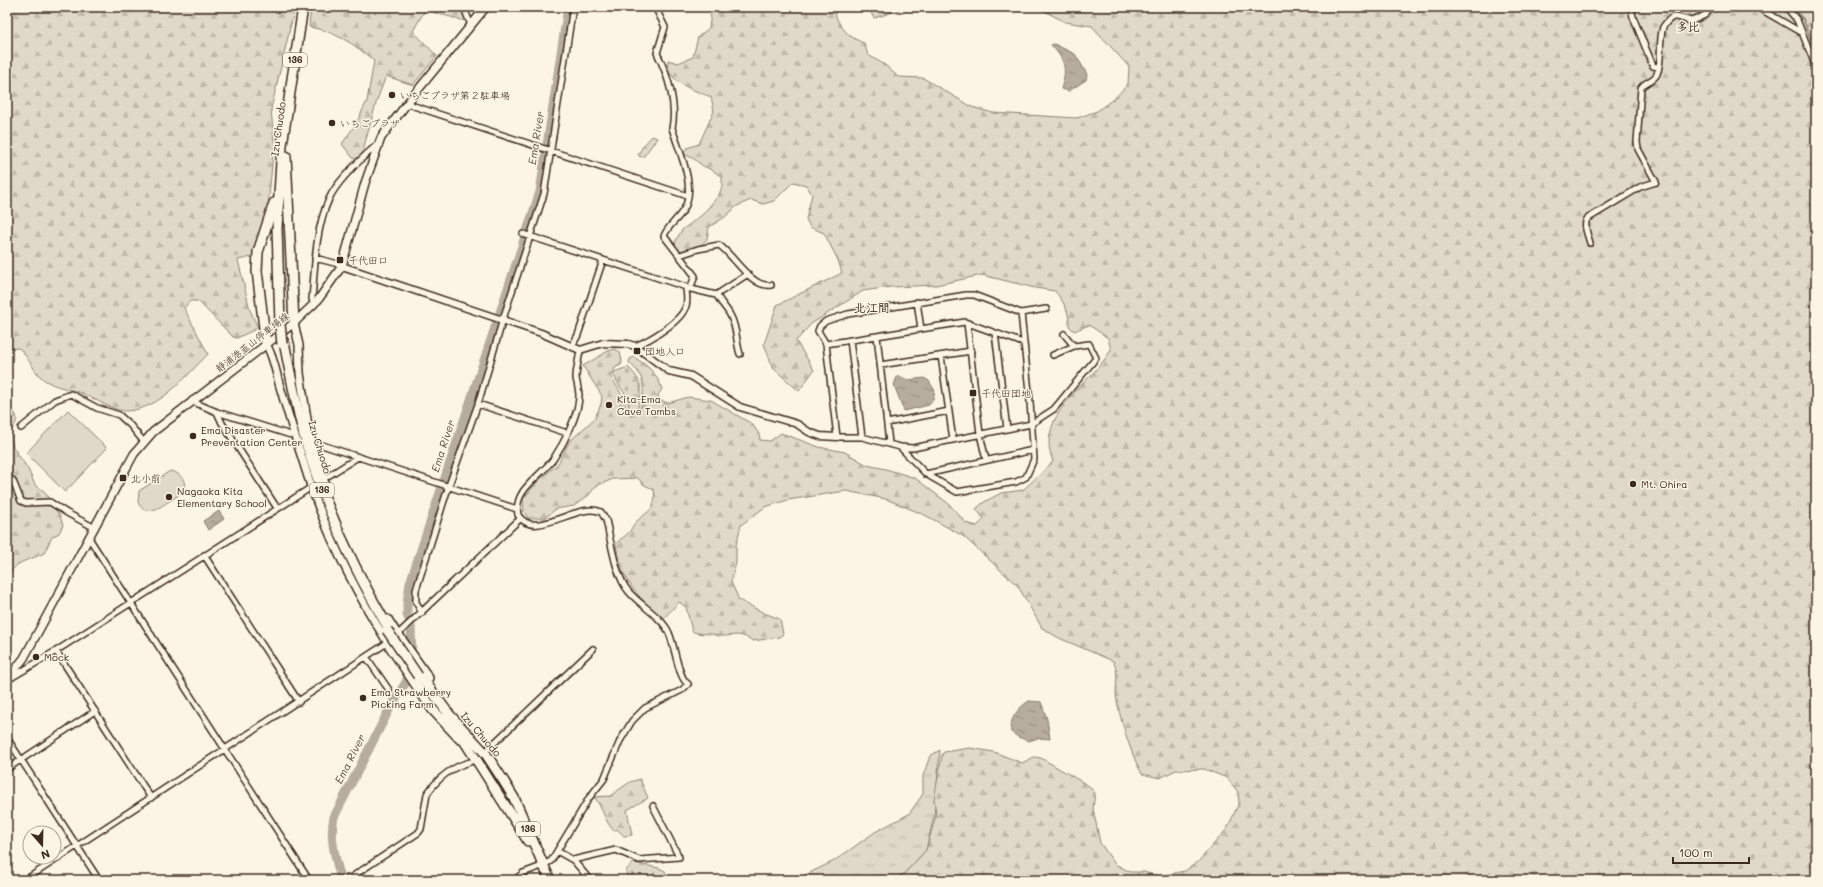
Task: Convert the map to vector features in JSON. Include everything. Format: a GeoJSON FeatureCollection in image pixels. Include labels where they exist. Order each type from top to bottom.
{"type":"FeatureCollection","features":[{"type":"Feature","properties":{"kind":"highway","name":"Izu Chuodo"},"geometry":{"type":"LineString","coordinates":[[304,7],[284,149],[280,227],[281,323],[283,343],[304,433],[324,495],[354,566],[388,630],[418,674],[473,746],[489,758],[514,798],[549,880]]}},
{"type":"Feature","properties":{"kind":"highway"},"geometry":{"type":"LineString","coordinates":[[284,149],[294,323]]}},
{"type":"Feature","properties":{"kind":"highway"},"geometry":{"type":"LineString","coordinates":[[266,344],[257,271],[258,252],[274,204],[284,149]]}},
{"type":"Feature","properties":{"kind":"highway","name":"136"},"geometry":{"type":"LineString","coordinates":[[398,635],[404,644],[418,674]]}},
{"type":"Feature","properties":{"kind":"highway"},"geometry":{"type":"LineString","coordinates":[[388,643],[398,658],[418,674]]}},
{"type":"Feature","properties":{"kind":"main road","name":"静浦港韮山停車場線"},"geometry":{"type":"LineString","coordinates":[[7,680],[24,658],[134,454],[152,432],[294,323],[314,305],[342,265],[365,183],[378,144],[386,130],[471,25],[480,10],[486,7]]}},
{"type":"Feature","properties":{"kind":"main road"},"geometry":{"type":"LineString","coordinates":[[294,323],[299,345],[300,373],[304,404],[309,432],[319,470],[347,540],[372,591],[398,635]]}},
{"type":"Feature","properties":{"kind":"main road"},"geometry":{"type":"LineString","coordinates":[[266,344],[271,352],[281,390],[310,483],[333,540],[352,580],[388,643]]}},
{"type":"Feature","properties":{"kind":"street"},"geometry":{"type":"LineString","coordinates":[[466,7],[466,13],[471,25]]}},
{"type":"Feature","properties":{"kind":"street"},"geometry":{"type":"LineString","coordinates":[[422,613],[416,602],[416,590],[448,487],[478,404],[500,318],[544,194],[547,150],[573,7]]}},
{"type":"Feature","properties":{"kind":"street"},"geometry":{"type":"LineString","coordinates":[[635,346],[659,335],[684,310],[688,288],[694,276],[664,236],[668,227],[681,215],[686,207],[690,186],[672,128],[674,120],[671,97],[664,68],[657,53],[665,27],[655,7]]}},
{"type":"Feature","properties":{"kind":"street"},"geometry":{"type":"LineString","coordinates":[[1631,7],[1633,18],[1641,33],[1653,66],[1658,67]]}},
{"type":"Feature","properties":{"kind":"street"},"geometry":{"type":"LineString","coordinates":[[1590,243],[1585,222],[1587,219],[1640,187],[1656,182],[1637,145],[1641,88],[1643,85],[1655,78],[1660,64],[1662,31],[1667,22],[1678,16],[1692,21],[1705,14],[1712,7]]}},
{"type":"Feature","properties":{"kind":"street"},"geometry":{"type":"LineString","coordinates":[[1757,7],[1803,34]]}},
{"type":"Feature","properties":{"kind":"street"},"geometry":{"type":"LineString","coordinates":[[1786,7],[1798,20],[1816,67]]}},
{"type":"Feature","properties":{"kind":"street"},"geometry":{"type":"LineString","coordinates":[[408,102],[414,106],[688,196]]}},
{"type":"Feature","properties":{"kind":"street"},"geometry":{"type":"LineString","coordinates":[[314,305],[312,299],[315,258],[324,210],[330,197],[354,167],[378,144]]}},
{"type":"Feature","properties":{"kind":"street"},"geometry":{"type":"LineString","coordinates":[[523,234],[688,288],[717,295],[728,310],[734,323],[737,346],[740,354]]}},
{"type":"Feature","properties":{"kind":"street"},"geometry":{"type":"LineString","coordinates":[[680,256],[698,249],[719,245],[748,274],[764,285],[771,285]]}},
{"type":"Feature","properties":{"kind":"street"},"geometry":{"type":"LineString","coordinates":[[315,258],[342,265],[500,318],[541,333],[580,350],[603,343],[628,344],[635,346],[669,371],[691,376],[740,407],[797,424],[809,432],[820,436],[862,437],[900,447],[913,448],[1031,424],[1054,409],[1094,362],[1096,355],[1089,344],[1074,346],[1053,355]]}},
{"type":"Feature","properties":{"kind":"street"},"geometry":{"type":"LineString","coordinates":[[572,346],[578,335],[604,260]]}},
{"type":"Feature","properties":{"kind":"street"},"geometry":{"type":"LineString","coordinates":[[717,295],[748,274]]}},
{"type":"Feature","properties":{"kind":"street"},"geometry":{"type":"LineString","coordinates":[[837,437],[826,344],[818,329],[826,321],[848,314],[966,295],[974,295],[1020,313],[1046,310]]}},
{"type":"Feature","properties":{"kind":"street"},"geometry":{"type":"LineString","coordinates":[[917,302],[921,329]]}},
{"type":"Feature","properties":{"kind":"street"},"geometry":{"type":"LineString","coordinates":[[900,447],[926,474],[957,492],[1016,482],[1026,477],[1034,459],[1020,313]]}},
{"type":"Feature","properties":{"kind":"street"},"geometry":{"type":"LineString","coordinates":[[826,344],[967,323],[1024,343]]}},
{"type":"Feature","properties":{"kind":"street"},"geometry":{"type":"LineString","coordinates":[[967,323],[980,434],[986,460]]}},
{"type":"Feature","properties":{"kind":"street"},"geometry":{"type":"LineString","coordinates":[[995,333],[1007,429]]}},
{"type":"Feature","properties":{"kind":"street"},"geometry":{"type":"LineString","coordinates":[[1064,334],[1074,346]]}},
{"type":"Feature","properties":{"kind":"street"},"geometry":{"type":"LineString","coordinates":[[877,336],[889,443]]}},
{"type":"Feature","properties":{"kind":"street"},"geometry":{"type":"LineString","coordinates":[[850,340],[862,437]]}},
{"type":"Feature","properties":{"kind":"street"},"geometry":{"type":"LineString","coordinates":[[520,519],[517,509],[518,502],[526,487],[554,458],[567,433],[579,402],[576,376],[580,350]]}},
{"type":"Feature","properties":{"kind":"street"},"geometry":{"type":"LineString","coordinates":[[880,365],[971,351]]}},
{"type":"Feature","properties":{"kind":"street"},"geometry":{"type":"LineString","coordinates":[[941,356],[953,440]]}},
{"type":"Feature","properties":{"kind":"street"},"geometry":{"type":"LineString","coordinates":[[21,428],[54,400],[71,394],[97,408],[119,415],[130,425],[144,442]]}},
{"type":"Feature","properties":{"kind":"street"},"geometry":{"type":"LineString","coordinates":[[192,400],[217,412],[294,436]]}},
{"type":"Feature","properties":{"kind":"street"},"geometry":{"type":"LineString","coordinates":[[478,404],[567,433]]}},
{"type":"Feature","properties":{"kind":"street"},"geometry":{"type":"LineString","coordinates":[[887,424],[949,411]]}},
{"type":"Feature","properties":{"kind":"street"},"geometry":{"type":"LineString","coordinates":[[217,412],[277,508]]}},
{"type":"Feature","properties":{"kind":"street"},"geometry":{"type":"LineString","coordinates":[[319,444],[517,509]]}},
{"type":"Feature","properties":{"kind":"street"},"geometry":{"type":"LineString","coordinates":[[926,474],[1033,450]]}},
{"type":"Feature","properties":{"kind":"street"},"geometry":{"type":"LineString","coordinates":[[325,478],[358,457]]}},
{"type":"Feature","properties":{"kind":"street"},"geometry":{"type":"LineString","coordinates":[[7,476],[13,481],[21,501],[26,503],[50,502],[95,528]]}},
{"type":"Feature","properties":{"kind":"street"},"geometry":{"type":"LineString","coordinates":[[7,680],[56,651],[310,488]]}},
{"type":"Feature","properties":{"kind":"street"},"geometry":{"type":"LineString","coordinates":[[520,519],[532,523],[550,523],[583,510],[591,509],[601,512],[606,520],[621,580],[629,592],[668,630],[676,651],[682,678],[688,684],[685,689],[645,708],[632,721],[620,741],[604,779],[589,798],[551,861],[547,863]]}},
{"type":"Feature","properties":{"kind":"street"},"geometry":{"type":"LineString","coordinates":[[25,880],[388,643],[422,613],[520,519]]}},
{"type":"Feature","properties":{"kind":"street"},"geometry":{"type":"LineString","coordinates":[[89,538],[309,880]]}},
{"type":"Feature","properties":{"kind":"street"},"geometry":{"type":"LineString","coordinates":[[204,555],[299,702]]}},
{"type":"Feature","properties":{"kind":"street"},"geometry":{"type":"LineString","coordinates":[[489,748],[593,649]]}},
{"type":"Feature","properties":{"kind":"street"},"geometry":{"type":"LineString","coordinates":[[56,651],[151,798]]}},
{"type":"Feature","properties":{"kind":"street"},"geometry":{"type":"LineString","coordinates":[[367,658],[389,690]]}},
{"type":"Feature","properties":{"kind":"street"},"geometry":{"type":"LineString","coordinates":[[7,769],[95,711]]}},
{"type":"Feature","properties":{"kind":"street"},"geometry":{"type":"LineString","coordinates":[[7,738],[99,880]]}},
{"type":"Feature","properties":{"kind":"street"},"geometry":{"type":"LineString","coordinates":[[347,880],[418,834],[421,829],[427,794],[452,768],[470,762]]}},
{"type":"Feature","properties":{"kind":"street"},"geometry":{"type":"LineString","coordinates":[[573,860],[616,850],[639,860],[679,857],[653,806]]}},
{"type":"Feature","properties":{"kind":"street"},"geometry":{"type":"LineString","coordinates":[[557,851],[573,860],[590,880]]}},
{"type":"Feature","properties":{"kind":"street"},"geometry":{"type":"LineString","coordinates":[[515,880],[527,871],[539,867]]}},
{"type":"Feature","properties":{"kind":"green space"},"geometry":{"type":"Polygon","coordinates":[[[7,7],[295,7],[271,109],[274,143],[268,207],[252,257],[238,260],[250,310],[258,328],[237,338],[233,337],[198,301],[190,301],[184,308],[208,354],[172,390],[150,405],[126,411],[116,409],[79,392],[60,387],[46,381],[38,374],[19,348],[7,349],[7,7]]]}},
{"type":"Feature","properties":{"kind":"green space"},"geometry":{"type":"Polygon","coordinates":[[[311,7],[451,7],[459,10],[464,7],[465,21],[425,10],[413,31],[437,56],[413,85],[386,76],[377,100],[360,161],[353,158],[342,144],[357,122],[367,101],[374,61],[344,39],[309,27],[311,7]]]}},
{"type":"Feature","properties":{"kind":"green space"},"geometry":{"type":"Polygon","coordinates":[[[692,7],[833,7],[837,19],[845,31],[852,37],[864,43],[868,55],[885,65],[898,77],[923,78],[972,107],[993,113],[1077,118],[1097,111],[1116,97],[1128,84],[1129,67],[1092,26],[1065,22],[1037,7],[1070,7],[1080,11],[1091,7],[1816,7],[1816,880],[893,880],[904,874],[926,850],[936,815],[934,799],[942,755],[944,752],[970,748],[994,752],[1022,763],[1034,757],[1041,758],[1089,786],[1095,793],[1093,808],[1100,843],[1115,864],[1130,872],[1144,872],[1158,876],[1185,871],[1198,862],[1227,829],[1239,803],[1238,792],[1227,778],[1204,769],[1176,770],[1160,778],[1142,774],[1122,724],[1116,694],[1117,673],[1113,661],[1059,638],[1042,628],[1018,586],[963,536],[925,515],[886,499],[846,491],[788,500],[765,507],[741,525],[736,545],[736,563],[731,582],[739,600],[764,613],[780,619],[783,634],[779,637],[753,641],[739,635],[718,636],[692,631],[686,607],[679,602],[664,618],[661,618],[650,609],[630,584],[620,562],[616,544],[629,532],[639,519],[650,510],[654,503],[655,497],[654,490],[643,484],[638,478],[613,479],[596,486],[589,495],[574,506],[556,509],[545,518],[528,518],[524,512],[523,499],[539,480],[558,464],[569,442],[595,418],[601,404],[602,396],[583,366],[608,351],[615,349],[620,352],[622,361],[621,365],[616,367],[610,376],[621,393],[627,412],[631,415],[640,409],[643,396],[643,384],[639,373],[629,363],[630,359],[634,357],[648,367],[657,378],[662,389],[658,395],[659,400],[668,403],[688,397],[711,400],[752,424],[759,434],[760,440],[770,441],[781,433],[819,447],[845,452],[867,465],[915,478],[949,504],[966,523],[977,526],[984,519],[976,509],[984,502],[1001,493],[1023,490],[1053,462],[1049,443],[1051,429],[1057,416],[1064,404],[1103,362],[1111,350],[1108,338],[1089,325],[1074,331],[1069,326],[1065,307],[1055,291],[1035,288],[982,275],[936,285],[891,287],[863,291],[811,324],[796,341],[814,370],[799,391],[773,368],[764,344],[777,305],[842,273],[838,260],[824,233],[810,227],[806,219],[812,194],[806,185],[793,182],[774,201],[763,204],[751,200],[737,206],[725,217],[709,227],[707,239],[703,244],[683,252],[675,245],[676,240],[682,230],[702,215],[719,195],[722,186],[722,177],[684,154],[684,151],[687,148],[699,144],[714,111],[711,97],[676,80],[668,68],[668,60],[678,63],[693,57],[698,37],[709,28],[711,13],[706,8],[692,7]]]}},
{"type":"Feature","properties":{"kind":"green space"},"geometry":{"type":"Polygon","coordinates":[[[869,7],[907,7],[875,18],[873,17],[869,7]]]}},
{"type":"Feature","properties":{"kind":"green space"},"geometry":{"type":"Polygon","coordinates":[[[652,136],[657,138],[644,156],[640,157],[638,155],[643,146],[652,136]]]}},
{"type":"Feature","properties":{"kind":"green space"},"geometry":{"type":"Polygon","coordinates":[[[628,367],[637,377],[640,386],[638,408],[630,412],[626,395],[613,374],[614,372],[628,367]]]}},
{"type":"Feature","properties":{"kind":"green space"},"geometry":{"type":"Polygon","coordinates":[[[7,405],[14,412],[17,418],[10,432],[13,447],[28,469],[35,485],[44,491],[60,516],[63,525],[59,533],[52,537],[44,553],[21,563],[12,569],[7,582],[7,405]]]}},
{"type":"Feature","properties":{"kind":"green space"},"geometry":{"type":"Polygon","coordinates":[[[68,410],[107,448],[65,492],[26,453],[68,410]]]}},
{"type":"Feature","properties":{"kind":"green space"},"geometry":{"type":"Polygon","coordinates":[[[170,471],[177,473],[183,479],[184,489],[177,496],[156,509],[148,511],[144,510],[138,502],[139,491],[170,471]]]}},
{"type":"Feature","properties":{"kind":"green space"},"geometry":{"type":"Polygon","coordinates":[[[940,750],[934,816],[926,850],[904,874],[893,880],[795,880],[834,861],[875,832],[909,814],[923,794],[923,776],[930,756],[940,750]]]}},
{"type":"Feature","properties":{"kind":"green space"},"geometry":{"type":"Polygon","coordinates":[[[640,779],[648,798],[627,810],[632,835],[624,836],[617,829],[614,831],[594,797],[610,796],[630,782],[640,779]]]}},
{"type":"Feature","properties":{"kind":"green space"},"geometry":{"type":"Polygon","coordinates":[[[634,863],[659,868],[665,871],[669,880],[627,880],[626,870],[634,863]]]}},
{"type":"Feature","properties":{"kind":"water"},"geometry":{"type":"Polygon","coordinates":[[[1054,44],[1075,54],[1087,74],[1086,80],[1069,91],[1061,89],[1064,76],[1064,66],[1060,56],[1051,45],[1054,44]]]}},
{"type":"Feature","properties":{"kind":"water"},"geometry":{"type":"Polygon","coordinates":[[[899,376],[908,380],[924,378],[929,381],[935,391],[933,400],[929,405],[904,411],[894,385],[897,377],[899,376]]]}},
{"type":"Feature","properties":{"kind":"water"},"geometry":{"type":"Polygon","coordinates":[[[219,511],[224,519],[208,530],[203,521],[219,511]]]}},
{"type":"Feature","properties":{"kind":"water"},"geometry":{"type":"Polygon","coordinates":[[[1029,701],[1041,702],[1047,719],[1050,739],[1038,738],[1029,741],[1018,737],[1011,732],[1011,723],[1015,714],[1029,701]]]}},
{"type":"Feature","properties":{"kind":"waterway","name":"Ema River"},"geometry":{"type":"LineString","coordinates":[[341,880],[335,857],[332,833],[334,817],[390,708],[406,682],[412,666],[411,623],[407,615],[410,583],[540,192],[568,7]]}},
{"type":"Feature","properties":{"kind":"waterway"},"geometry":{"type":"LineString","coordinates":[[1792,7],[1803,19],[1816,52]]}},
{"type":"Feature","properties":{"kind":"place","name":"いちごプラザ第２駐車場"},"geometry":{"type":"Point","coordinates":[392,95]}},
{"type":"Feature","properties":{"kind":"place","name":"いちごプラザ"},"geometry":{"type":"Point","coordinates":[332,123]}},
{"type":"Feature","properties":{"kind":"place","name":"千代田口"},"geometry":{"type":"Point","coordinates":[340,260]}},
{"type":"Feature","properties":{"kind":"place","name":"団地入口"},"geometry":{"type":"Point","coordinates":[637,351]}},
{"type":"Feature","properties":{"kind":"place","name":"千代田団地"},"geometry":{"type":"Point","coordinates":[973,393]}},
{"type":"Feature","properties":{"kind":"place","name":"Kita-Ema Cave Tombs"},"geometry":{"type":"Point","coordinates":[609,405]}},
{"type":"Feature","properties":{"kind":"place","name":"Ema Disaster Preventation Center"},"geometry":{"type":"Point","coordinates":[193,436]}},
{"type":"Feature","properties":{"kind":"place","name":"北小前"},"geometry":{"type":"Point","coordinates":[123,478]}},
{"type":"Feature","properties":{"kind":"place","name":"Mt. Ohira"},"geometry":{"type":"Point","coordinates":[1633,484]}},
{"type":"Feature","properties":{"kind":"place","name":"Nagaoka Kita Elementary School"},"geometry":{"type":"Point","coordinates":[169,497]}},
{"type":"Feature","properties":{"kind":"place","name":"Mock"},"geometry":{"type":"Point","coordinates":[36,657]}},
{"type":"Feature","properties":{"kind":"place","name":"Ema Strawberry Picking Farm"},"geometry":{"type":"Point","coordinates":[363,698]}},
{"type":"Feature","properties":{"kind":"district","name":"多比"},"geometry":{"type":"Point","coordinates":[1688,27]}},
{"type":"Feature","properties":{"kind":"district","name":"北江間"},"geometry":{"type":"Point","coordinates":[872,308]}}]}
